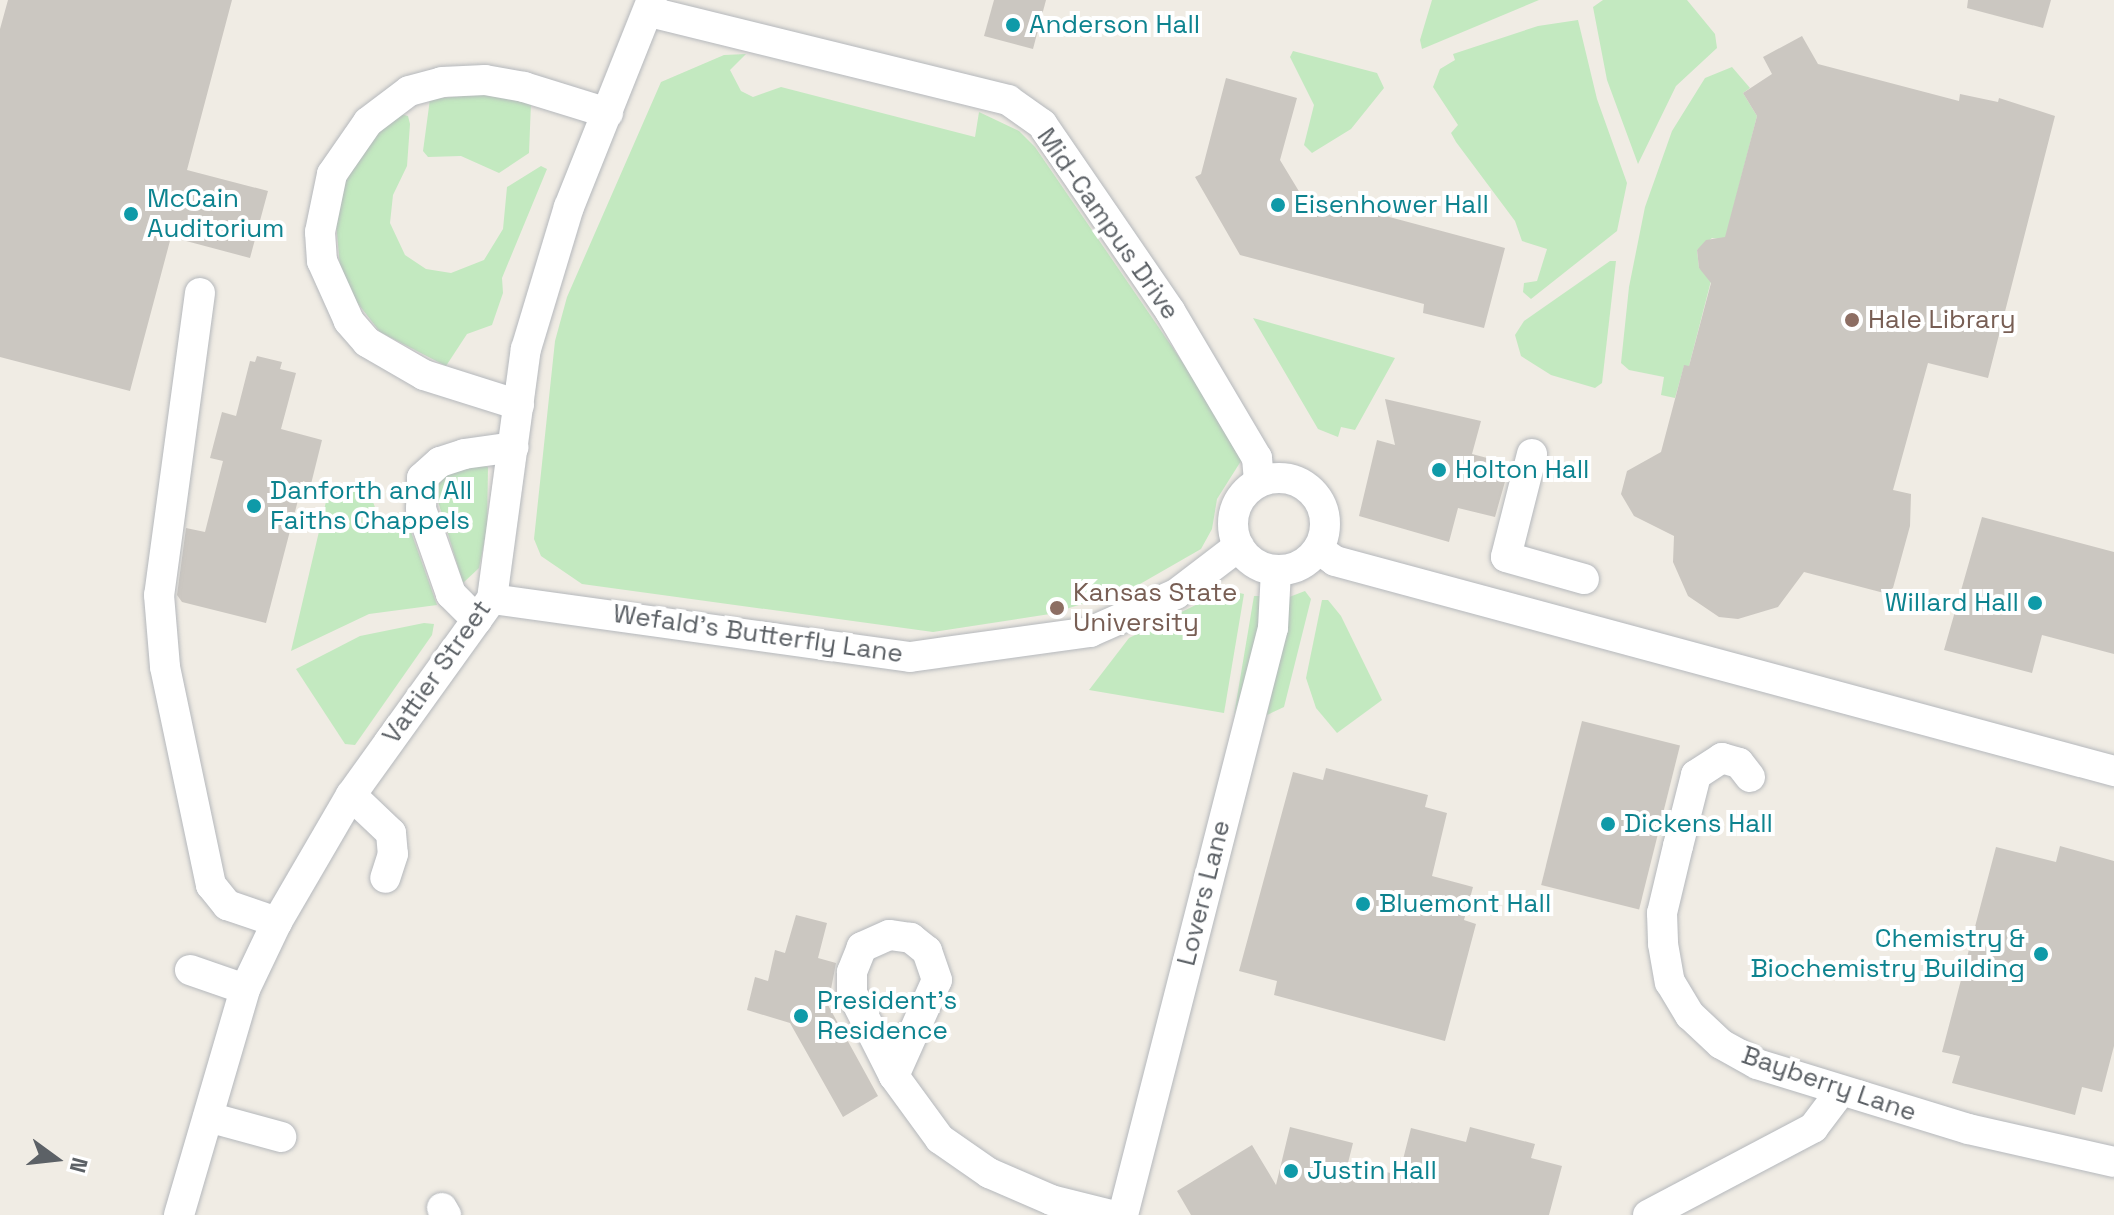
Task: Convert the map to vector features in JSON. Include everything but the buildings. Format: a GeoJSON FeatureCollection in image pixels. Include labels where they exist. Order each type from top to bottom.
{"type":"FeatureCollection","features":[{"type":"Feature","properties":{"kind":"street","name":"Vattier Street"},"geometry":{"type":"LineString","coordinates":[[179,1215],[245,989],[277,922],[351,795],[485,609],[514,447],[526,349],[569,207],[651,6]]}},
{"type":"Feature","properties":{"kind":"street","name":"Mid-Campus Drive"},"geometry":{"type":"LineString","coordinates":[[651,6],[1008,100],[1042,124],[1170,311],[1257,458],[1259,482]]}},
{"type":"Feature","properties":{"kind":"street"},"geometry":{"type":"LineString","coordinates":[[519,405],[424,375],[367,342],[349,321],[322,261],[320,232],[332,174],[368,122],[409,91],[442,82],[485,80],[524,87],[608,113]]}},
{"type":"Feature","properties":{"kind":"street"},"geometry":{"type":"LineString","coordinates":[[200,293],[159,595],[165,667],[211,885],[227,905],[277,922]]}},
{"type":"Feature","properties":{"kind":"street"},"geometry":{"type":"LineString","coordinates":[[485,609],[451,594],[421,509],[422,478],[452,458],[514,447]]}},
{"type":"Feature","properties":{"kind":"street"},"geometry":{"type":"LineString","coordinates":[[1532,454],[1506,557],[1584,579]]}},
{"type":"Feature","properties":{"kind":"street"},"geometry":{"type":"LineString","coordinates":[[1289,478],[1314,493],[1326,521],[1318,549],[1300,566],[1276,570],[1248,558],[1239,546],[1235,510],[1259,482],[1289,478]]}},
{"type":"Feature","properties":{"kind":"street","name":"Wefald's Butterfly Lane"},"geometry":{"type":"LineString","coordinates":[[485,609],[910,657],[1090,632],[1176,594],[1239,546]]}},
{"type":"Feature","properties":{"kind":"street"},"geometry":{"type":"LineString","coordinates":[[1318,549],[1335,561],[2114,771]]}},
{"type":"Feature","properties":{"kind":"street","name":"Lovers Lane"},"geometry":{"type":"LineString","coordinates":[[1123,1215],[1273,628],[1276,570]]}},
{"type":"Feature","properties":{"kind":"street","name":"Bayberry Lane"},"geometry":{"type":"LineString","coordinates":[[1750,777],[1739,763],[1722,758],[1696,775],[1662,913],[1670,982],[1690,1015],[1721,1044],[1757,1064],[1968,1129],[2114,1162]]}},
{"type":"Feature","properties":{"kind":"street"},"geometry":{"type":"LineString","coordinates":[[351,795],[391,833],[393,854],[385,878]]}},
{"type":"Feature","properties":{"kind":"street"},"geometry":{"type":"LineString","coordinates":[[190,970],[245,989]]}},
{"type":"Feature","properties":{"kind":"street"},"geometry":{"type":"LineString","coordinates":[[894,1076],[940,1139],[989,1173],[1051,1200],[1111,1215]]}},
{"type":"Feature","properties":{"kind":"street"},"geometry":{"type":"LineString","coordinates":[[1648,1215],[1813,1128],[1841,1091]]}},
{"type":"Feature","properties":{"kind":"street"},"geometry":{"type":"LineString","coordinates":[[208,1117],[281,1137]]}},
{"type":"Feature","properties":{"kind":"green space"},"geometry":{"type":"Polygon","coordinates":[[[1432,0],[1539,0],[1422,49],[1420,40],[1432,0]]]}},
{"type":"Feature","properties":{"kind":"green space"},"geometry":{"type":"Polygon","coordinates":[[[1603,0],[1687,0],[1715,34],[1717,48],[1676,86],[1638,164],[1607,80],[1593,7],[1603,0]]]}},
{"type":"Feature","properties":{"kind":"green space"},"geometry":{"type":"Polygon","coordinates":[[[1578,20],[1597,99],[1627,183],[1617,231],[1531,299],[1523,292],[1524,283],[1537,281],[1547,249],[1522,241],[1515,221],[1456,142],[1451,133],[1458,125],[1433,87],[1440,69],[1455,60],[1453,54],[1538,26],[1578,20]]]}},
{"type":"Feature","properties":{"kind":"green space"},"geometry":{"type":"Polygon","coordinates":[[[1293,51],[1377,73],[1384,88],[1351,129],[1312,153],[1304,145],[1314,105],[1290,57],[1293,51]]]}},
{"type":"Feature","properties":{"kind":"green space"},"geometry":{"type":"Polygon","coordinates":[[[746,54],[730,70],[741,91],[753,97],[781,87],[975,137],[979,112],[1019,131],[1035,147],[1238,443],[1241,461],[1217,499],[1212,529],[1201,549],[1133,588],[1050,614],[933,632],[582,584],[541,556],[534,539],[555,341],[567,297],[661,82],[724,55],[746,54]]]}},
{"type":"Feature","properties":{"kind":"green space"},"geometry":{"type":"Polygon","coordinates":[[[1732,67],[1750,88],[1743,93],[1757,116],[1725,240],[1712,238],[1697,250],[1699,268],[1712,277],[1689,366],[1684,366],[1675,398],[1661,395],[1664,377],[1629,370],[1621,363],[1629,287],[1645,207],[1672,131],[1705,78],[1732,67]]]}},
{"type":"Feature","properties":{"kind":"green space"},"geometry":{"type":"Polygon","coordinates":[[[485,94],[531,103],[529,153],[499,173],[461,156],[428,157],[423,151],[430,99],[485,94]]]}},
{"type":"Feature","properties":{"kind":"green space"},"geometry":{"type":"Polygon","coordinates":[[[400,114],[408,116],[410,124],[407,166],[393,195],[390,223],[405,255],[426,269],[451,273],[484,260],[503,229],[507,187],[541,166],[547,169],[502,278],[503,293],[492,325],[467,334],[446,366],[380,332],[356,301],[340,266],[336,223],[344,184],[373,136],[400,114]]]}},
{"type":"Feature","properties":{"kind":"green space"},"geometry":{"type":"Polygon","coordinates":[[[1610,261],[1616,261],[1602,383],[1595,388],[1551,375],[1521,356],[1515,335],[1524,321],[1610,261]]]}},
{"type":"Feature","properties":{"kind":"green space"},"geometry":{"type":"Polygon","coordinates":[[[1253,318],[1395,358],[1355,430],[1341,427],[1338,437],[1318,429],[1253,318]]]}},
{"type":"Feature","properties":{"kind":"green space"},"geometry":{"type":"Polygon","coordinates":[[[477,464],[488,467],[487,529],[479,568],[463,583],[433,485],[439,475],[477,464]]]}},
{"type":"Feature","properties":{"kind":"green space"},"geometry":{"type":"Polygon","coordinates":[[[365,481],[381,523],[405,515],[437,605],[369,614],[291,651],[328,493],[365,481]]]}},
{"type":"Feature","properties":{"kind":"green space"},"geometry":{"type":"Polygon","coordinates":[[[1226,590],[1244,594],[1224,713],[1089,690],[1129,638],[1226,590]]]}},
{"type":"Feature","properties":{"kind":"green space"},"geometry":{"type":"Polygon","coordinates":[[[1305,591],[1311,599],[1284,707],[1267,715],[1284,635],[1284,599],[1305,591]]]}},
{"type":"Feature","properties":{"kind":"green space"},"geometry":{"type":"Polygon","coordinates":[[[1254,596],[1262,596],[1259,635],[1234,715],[1254,596]]]}},
{"type":"Feature","properties":{"kind":"green space"},"geometry":{"type":"Polygon","coordinates":[[[1322,600],[1328,600],[1341,616],[1382,700],[1337,733],[1316,708],[1306,678],[1322,600]]]}},
{"type":"Feature","properties":{"kind":"green space"},"geometry":{"type":"Polygon","coordinates":[[[424,623],[434,624],[432,635],[355,745],[345,744],[296,669],[360,636],[424,623]]]}},
{"type":"Feature","properties":{"kind":"place","name":"Anderson Hall"},"geometry":{"type":"Point","coordinates":[1013,25]}},
{"type":"Feature","properties":{"kind":"place","name":"Eisenhower Hall"},"geometry":{"type":"Point","coordinates":[1278,205]}},
{"type":"Feature","properties":{"kind":"place","name":"McCain Auditorium"},"geometry":{"type":"Point","coordinates":[131,214]}},
{"type":"Feature","properties":{"kind":"place","name":"Hale Library"},"geometry":{"type":"Point","coordinates":[1852,320]}},
{"type":"Feature","properties":{"kind":"place","name":"Holton Hall"},"geometry":{"type":"Point","coordinates":[1439,470]}},
{"type":"Feature","properties":{"kind":"place","name":"Danforth and All Faiths Chappels"},"geometry":{"type":"Point","coordinates":[254,506]}},
{"type":"Feature","properties":{"kind":"place","name":"Willard Hall"},"geometry":{"type":"Point","coordinates":[2035,603]}},
{"type":"Feature","properties":{"kind":"place","name":"Kansas State University"},"geometry":{"type":"Point","coordinates":[1057,608]}},
{"type":"Feature","properties":{"kind":"place","name":"Dickens Hall"},"geometry":{"type":"Point","coordinates":[1608,824]}},
{"type":"Feature","properties":{"kind":"place","name":"Bluemont Hall"},"geometry":{"type":"Point","coordinates":[1363,904]}},
{"type":"Feature","properties":{"kind":"place","name":"Chemistry & Biochemistry Building"},"geometry":{"type":"Point","coordinates":[2041,954]}},
{"type":"Feature","properties":{"kind":"place","name":"President's Residence"},"geometry":{"type":"Point","coordinates":[801,1016]}},
{"type":"Feature","properties":{"kind":"place","name":"Justin Hall"},"geometry":{"type":"Point","coordinates":[1291,1171]}}]}
